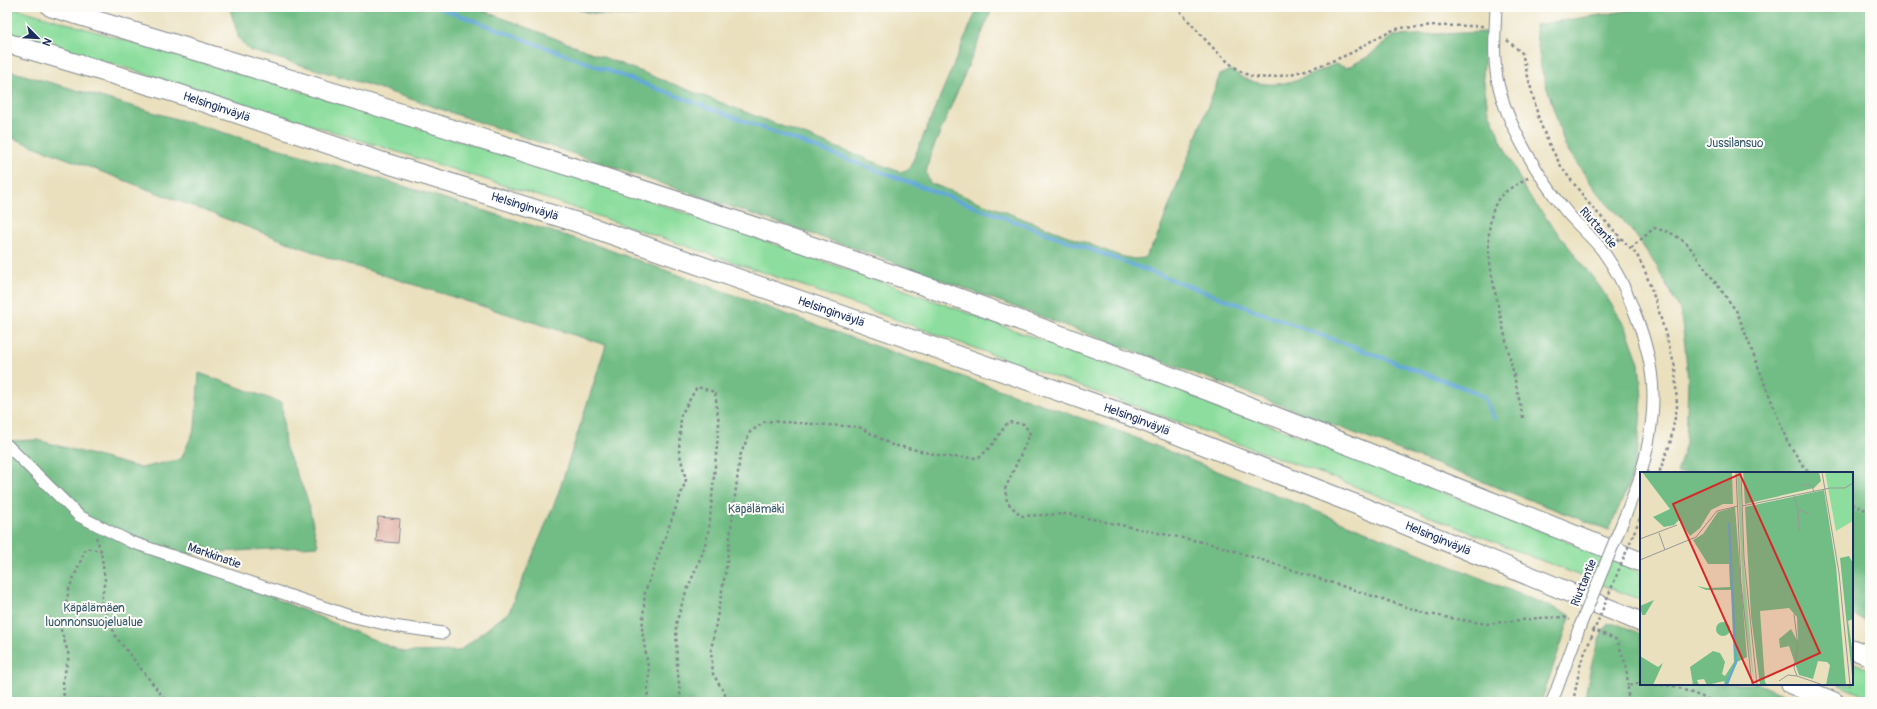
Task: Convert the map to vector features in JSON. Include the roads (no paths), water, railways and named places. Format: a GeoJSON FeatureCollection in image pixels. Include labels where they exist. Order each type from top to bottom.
{"type":"FeatureCollection","features":[{"type":"Feature","properties":{"kind":"highway"},"geometry":{"type":"LineString","coordinates":[[51,7],[404,114],[771,233],[919,284],[1386,458],[1640,562]]}},
{"type":"Feature","properties":{"kind":"highway","name":"Helsinginväylä"},"geometry":{"type":"LineString","coordinates":[[7,43],[176,93],[379,161],[576,222],[1128,415],[1360,506],[1640,622]]}},
{"type":"Feature","properties":{"kind":"highway"},"geometry":{"type":"LineString","coordinates":[[1853,649],[1870,656]]}},
{"type":"Feature","properties":{"kind":"highway"},"geometry":{"type":"LineString","coordinates":[[1793,685],[1834,702]]}},
{"type":"Feature","properties":{"kind":"street","name":"Riuttantie"},"geometry":{"type":"LineString","coordinates":[[1496,7],[1495,26],[1500,91],[1527,154],[1565,210],[1602,250],[1623,283],[1641,328],[1650,357],[1654,405],[1651,428],[1641,472]]}},
{"type":"Feature","properties":{"kind":"street","name":"Markkinatie"},"geometry":{"type":"LineString","coordinates":[[7,446],[79,516],[132,542],[350,616],[393,626],[443,633]]}},
{"type":"Feature","properties":{"kind":"street","name":"Riuttantie"},"geometry":{"type":"LineString","coordinates":[[1552,702],[1583,626],[1640,477]]}},
{"type":"Feature","properties":{"kind":"waterway"},"geometry":{"type":"LineString","coordinates":[[437,7],[1472,391],[1484,397],[1494,418]]}},
{"type":"Feature","properties":{"kind":"park label","name":"Jussilansuo"},"geometry":{"type":"Point","coordinates":[1735,143]}},
{"type":"Feature","properties":{"kind":"park label","name":"Käpälämäki"},"geometry":{"type":"Point","coordinates":[756,509]}},
{"type":"Feature","properties":{"kind":"park label","name":"Käpälämäen luonnonsuojelualue"},"geometry":{"type":"Point","coordinates":[94,615]}}]}
